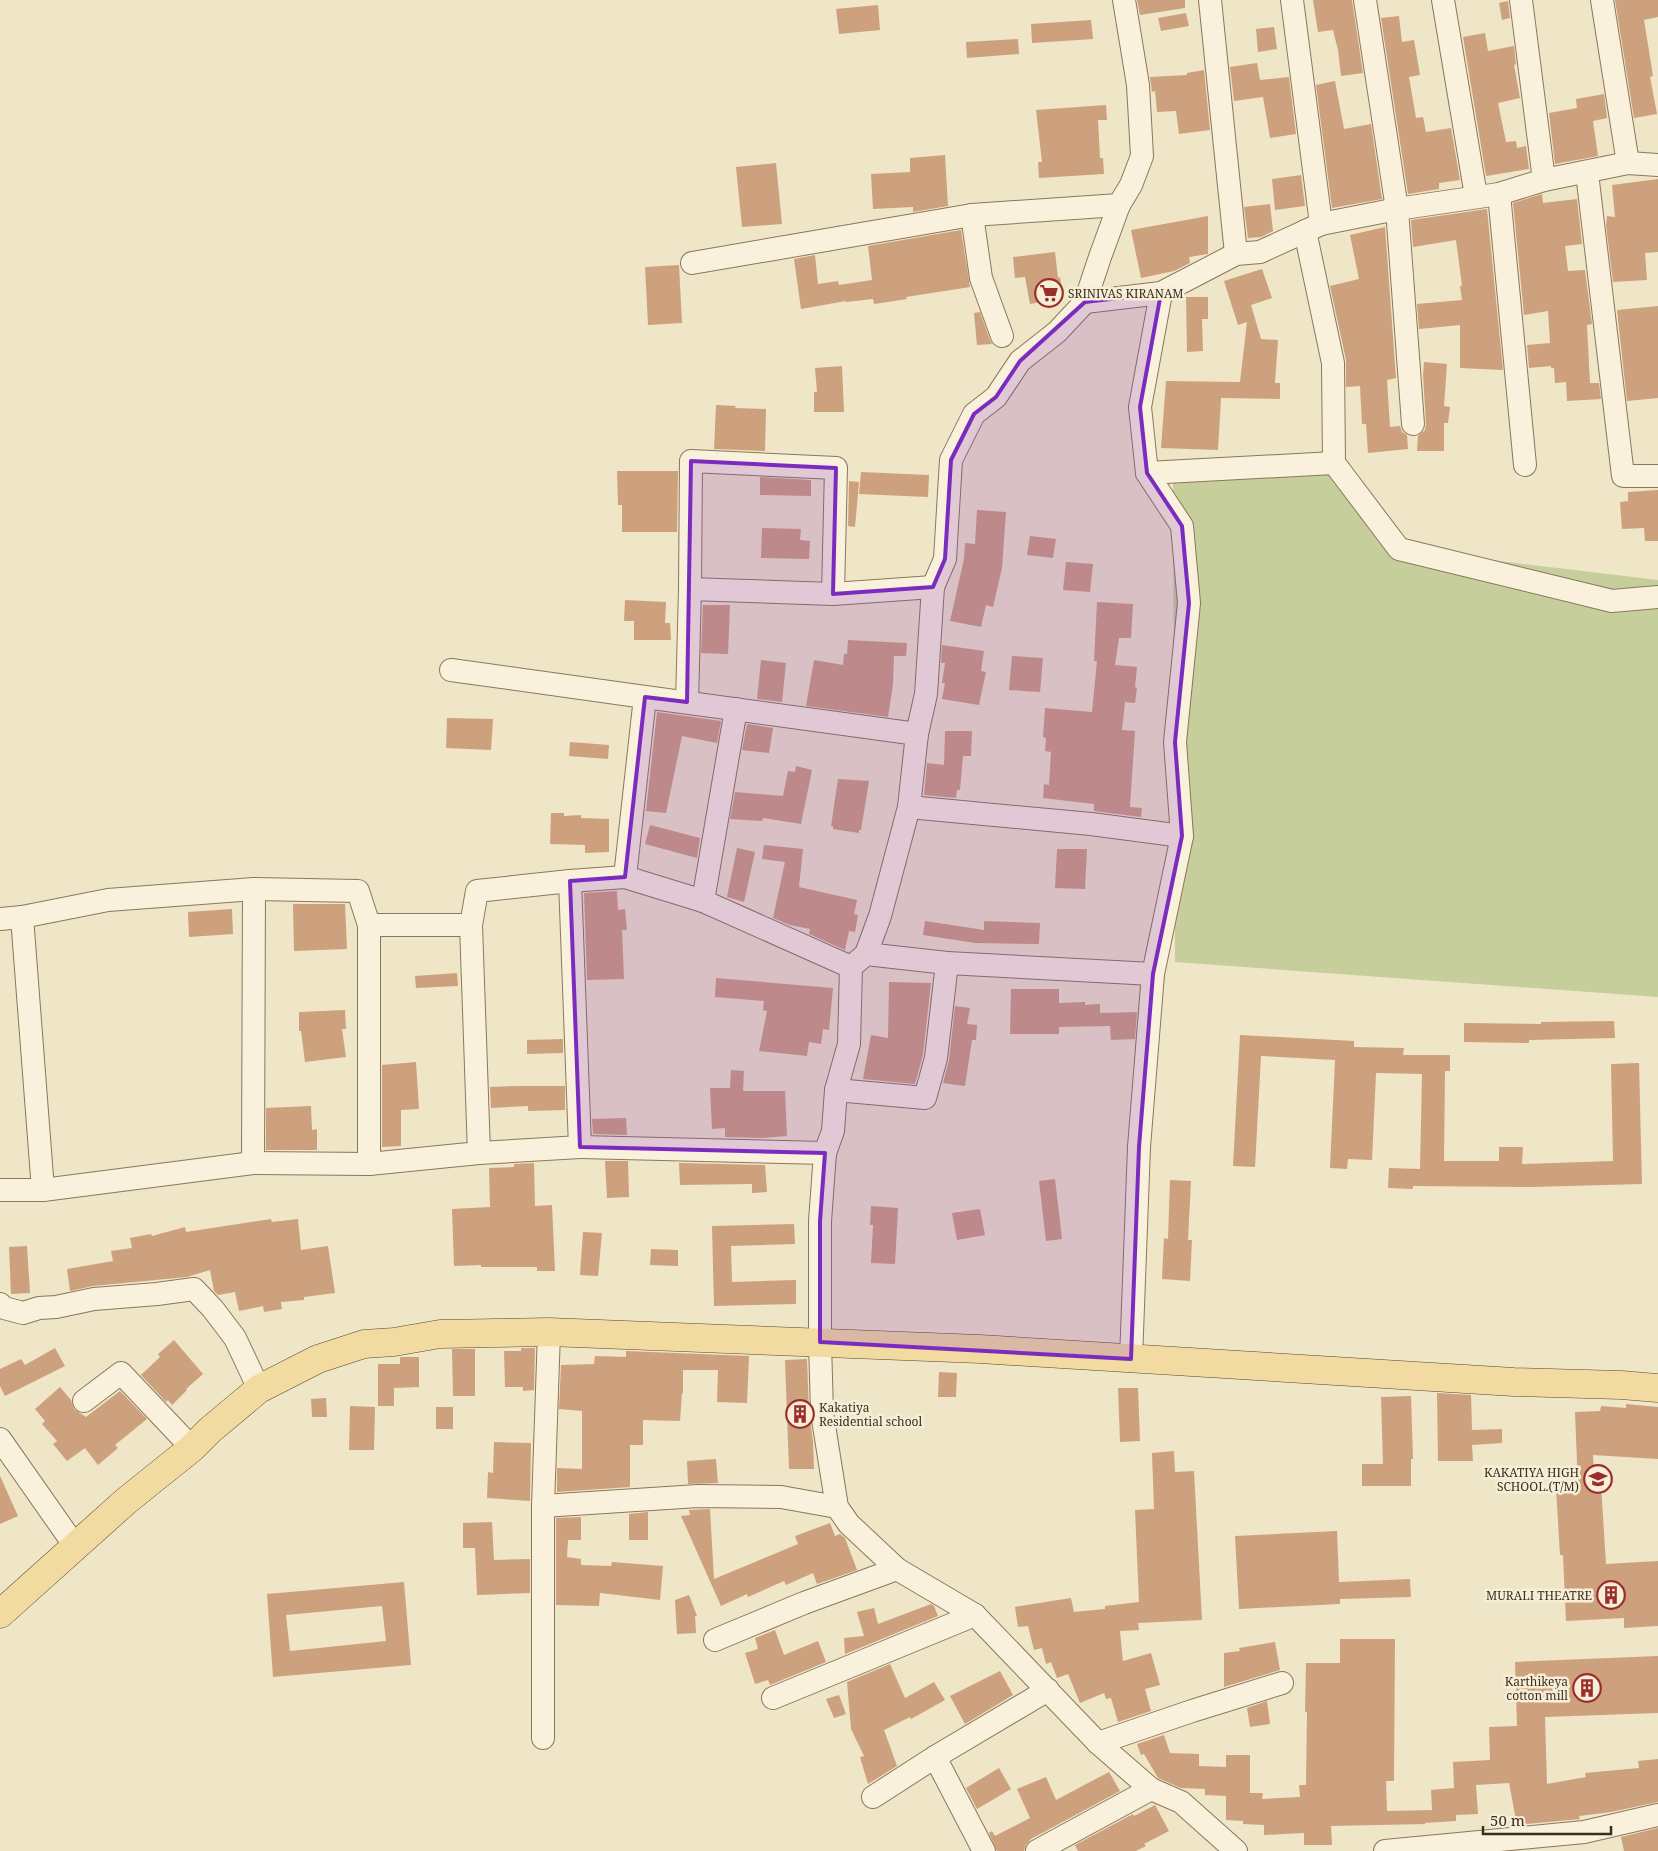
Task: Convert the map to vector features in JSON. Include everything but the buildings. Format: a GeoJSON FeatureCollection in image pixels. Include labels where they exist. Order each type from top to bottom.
{"type":"FeatureCollection","features":[{"type":"Feature","properties":{"kind":"main road"},"geometry":{"type":"LineString","coordinates":[[0,1614],[126,1501],[192,1448],[210,1430],[259,1389],[318,1359],[364,1344],[394,1342],[440,1334],[549,1332],[980,1349],[1504,1382],[1621,1385],[1658,1388]]}},
{"type":"Feature","properties":{"kind":"street"},"geometry":{"type":"LineString","coordinates":[[1124,0],[1138,84],[1142,156],[1132,185],[1119,205],[1085,302],[1057,332],[1020,361],[996,397],[974,414],[951,460],[945,559],[933,587],[926,694],[916,734],[909,807],[880,916],[858,960],[849,1044],[836,1090],[833,1131],[825,1153],[820,1222],[822,1413],[837,1507],[849,1524],[897,1569],[975,1615],[1098,1743],[1151,1789],[1181,1802],[1236,1851]]}},
{"type":"Feature","properties":{"kind":"street"},"geometry":{"type":"LineString","coordinates":[[1210,0],[1236,254]]}},
{"type":"Feature","properties":{"kind":"street"},"geometry":{"type":"LineString","coordinates":[[1292,0],[1313,228],[1332,363],[1334,463],[1400,549],[1612,601],[1658,597]]}},
{"type":"Feature","properties":{"kind":"street"},"geometry":{"type":"LineString","coordinates":[[1366,0],[1397,209],[1413,424]]}},
{"type":"Feature","properties":{"kind":"street"},"geometry":{"type":"LineString","coordinates":[[1444,0],[1476,196]]}},
{"type":"Feature","properties":{"kind":"street"},"geometry":{"type":"LineString","coordinates":[[1521,0],[1544,180]]}},
{"type":"Feature","properties":{"kind":"street"},"geometry":{"type":"LineString","coordinates":[[1602,0],[1628,163]]}},
{"type":"Feature","properties":{"kind":"street"},"geometry":{"type":"LineString","coordinates":[[1085,302],[1161,293],[1236,254],[1260,252],[1313,228],[1397,209],[1499,194],[1544,180],[1587,173],[1628,163],[1658,165]]}},
{"type":"Feature","properties":{"kind":"street"},"geometry":{"type":"LineString","coordinates":[[1587,173],[1623,476],[1658,476]]}},
{"type":"Feature","properties":{"kind":"street"},"geometry":{"type":"LineString","coordinates":[[1499,194],[1524,465]]}},
{"type":"Feature","properties":{"kind":"street"},"geometry":{"type":"LineString","coordinates":[[692,263],[972,215],[1119,205]]}},
{"type":"Feature","properties":{"kind":"street"},"geometry":{"type":"LineString","coordinates":[[972,215],[981,278],[1002,336]]}},
{"type":"Feature","properties":{"kind":"street"},"geometry":{"type":"LineString","coordinates":[[1132,1360],[1139,1147],[1153,974],[1182,836],[1175,742],[1190,603],[1182,526],[1147,473],[1140,407],[1161,293]]}},
{"type":"Feature","properties":{"kind":"street"},"geometry":{"type":"LineString","coordinates":[[687,702],[691,462],[836,468],[833,594]]}},
{"type":"Feature","properties":{"kind":"street"},"geometry":{"type":"LineString","coordinates":[[1147,473],[1334,463]]}},
{"type":"Feature","properties":{"kind":"street"},"geometry":{"type":"LineString","coordinates":[[690,589],[833,594],[933,587]]}},
{"type":"Feature","properties":{"kind":"street"},"geometry":{"type":"LineString","coordinates":[[451,670],[916,734]]}},
{"type":"Feature","properties":{"kind":"street"},"geometry":{"type":"LineString","coordinates":[[625,877],[645,697]]}},
{"type":"Feature","properties":{"kind":"street"},"geometry":{"type":"LineString","coordinates":[[703,901],[736,709]]}},
{"type":"Feature","properties":{"kind":"street"},"geometry":{"type":"LineString","coordinates":[[909,807],[1091,824],[1182,836]]}},
{"type":"Feature","properties":{"kind":"street"},"geometry":{"type":"LineString","coordinates":[[479,1153],[471,925],[477,891],[625,877],[703,901],[858,960],[1153,974]]}},
{"type":"Feature","properties":{"kind":"street"},"geometry":{"type":"LineString","coordinates":[[570,881],[580,1147]]}},
{"type":"Feature","properties":{"kind":"street"},"geometry":{"type":"LineString","coordinates":[[252,1163],[254,889]]}},
{"type":"Feature","properties":{"kind":"street"},"geometry":{"type":"LineString","coordinates":[[0,919],[22,917],[108,900],[254,889],[358,891],[369,925],[369,1164]]}},
{"type":"Feature","properties":{"kind":"street"},"geometry":{"type":"LineString","coordinates":[[22,917],[43,1190]]}},
{"type":"Feature","properties":{"kind":"street"},"geometry":{"type":"LineString","coordinates":[[369,925],[471,925]]}},
{"type":"Feature","properties":{"kind":"street"},"geometry":{"type":"LineString","coordinates":[[836,1090],[925,1098],[936,1058],[948,963]]}},
{"type":"Feature","properties":{"kind":"street"},"geometry":{"type":"LineString","coordinates":[[0,1190],[43,1190],[252,1163],[369,1164],[479,1153],[580,1147],[825,1153]]}},
{"type":"Feature","properties":{"kind":"street"},"geometry":{"type":"LineString","coordinates":[[0,1304],[4,1308],[23,1313],[39,1308],[56,1307],[94,1299],[148,1295],[194,1288],[214,1309],[235,1338],[259,1389]]}},
{"type":"Feature","properties":{"kind":"street"},"geometry":{"type":"LineString","coordinates":[[543,1738],[543,1506],[549,1332]]}},
{"type":"Feature","properties":{"kind":"street"},"geometry":{"type":"LineString","coordinates":[[84,1401],[121,1373],[192,1448]]}},
{"type":"Feature","properties":{"kind":"street"},"geometry":{"type":"LineString","coordinates":[[0,1439],[75,1546]]}},
{"type":"Feature","properties":{"kind":"street"},"geometry":{"type":"LineString","coordinates":[[543,1506],[698,1496],[781,1497],[837,1507]]}},
{"type":"Feature","properties":{"kind":"street"},"geometry":{"type":"LineString","coordinates":[[715,1640],[804,1603],[897,1569]]}},
{"type":"Feature","properties":{"kind":"street"},"geometry":{"type":"LineString","coordinates":[[773,1698],[975,1615]]}},
{"type":"Feature","properties":{"kind":"street"},"geometry":{"type":"LineString","coordinates":[[1098,1743],[1282,1683]]}},
{"type":"Feature","properties":{"kind":"street"},"geometry":{"type":"LineString","coordinates":[[872,1797],[1048,1690]]}},
{"type":"Feature","properties":{"kind":"street"},"geometry":{"type":"LineString","coordinates":[[935,1757],[984,1851]]}},
{"type":"Feature","properties":{"kind":"street"},"geometry":{"type":"LineString","coordinates":[[1037,1851],[1151,1789]]}},
{"type":"Feature","properties":{"kind":"street"},"geometry":{"type":"LineString","coordinates":[[1392,1851],[1482,1846],[1584,1832],[1658,1816]]}},
{"type":"Feature","properties":{"kind":"highlighted area"},"geometry":{"type":"Polygon","coordinates":[[[1161,293],[1140,407],[1147,473],[1182,526],[1189,603],[1175,742],[1182,836],[1153,974],[1139,1147],[1131,1359],[820,1342],[820,1221],[825,1153],[580,1147],[570,881],[625,877],[645,697],[687,702],[691,461],[836,468],[833,594],[933,587],[945,559],[951,460],[974,414],[996,397],[1020,361],[1085,302],[1161,293]]]}},
{"type":"Feature","properties":{"kind":"green space"},"geometry":{"type":"Polygon","coordinates":[[[1334,463],[1400,549],[1658,580],[1658,997],[1175,962],[1173,471],[1334,463]]]}},
{"type":"Feature","properties":{"kind":"place","name":"SRINIVAS KIRANAM"},"geometry":{"type":"Point","coordinates":[1049,293]}},
{"type":"Feature","properties":{"kind":"place","name":"Kakatiya Residential school"},"geometry":{"type":"Point","coordinates":[800,1414]}},
{"type":"Feature","properties":{"kind":"place","name":"KAKATIYA HIGH SCHOOL.(T/M)"},"geometry":{"type":"Point","coordinates":[1598,1479]}},
{"type":"Feature","properties":{"kind":"place","name":"MURALI THEATRE"},"geometry":{"type":"Point","coordinates":[1611,1595]}},
{"type":"Feature","properties":{"kind":"place","name":"Karthikeya cotton mill"},"geometry":{"type":"Point","coordinates":[1587,1688]}}]}
